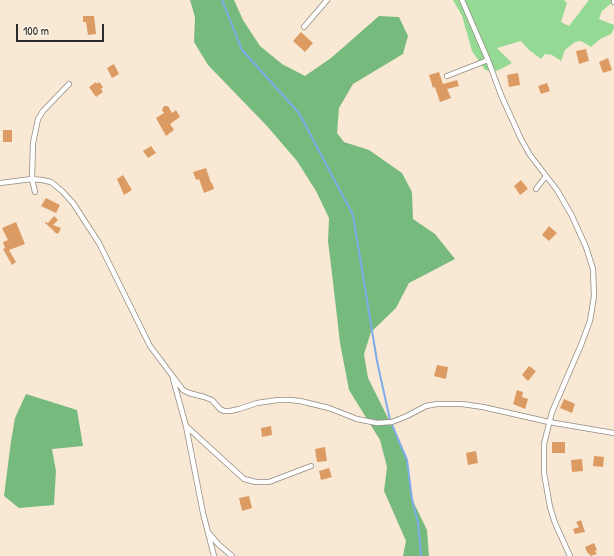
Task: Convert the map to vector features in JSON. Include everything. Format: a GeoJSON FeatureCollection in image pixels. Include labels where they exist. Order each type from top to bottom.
{"type":"FeatureCollection","features":[{"type":"Feature","properties":{"kind":"street"},"geometry":{"type":"LineString","coordinates":[[304,27],[327,0]]}},
{"type":"Feature","properties":{"kind":"street"},"geometry":{"type":"LineString","coordinates":[[462,0],[488,60],[501,95],[521,139],[530,155],[556,190],[571,214],[586,247],[593,269],[594,296],[590,321],[549,422],[544,444],[544,473],[550,507],[555,523],[570,556]]}},
{"type":"Feature","properties":{"kind":"street"},"geometry":{"type":"LineString","coordinates":[[447,76],[488,60]]}},
{"type":"Feature","properties":{"kind":"street"},"geometry":{"type":"LineString","coordinates":[[35,192],[32,179],[33,142],[38,119],[43,111],[69,84]]}},
{"type":"Feature","properties":{"kind":"street"},"geometry":{"type":"LineString","coordinates":[[536,189],[546,176]]}},
{"type":"Feature","properties":{"kind":"street"},"geometry":{"type":"LineString","coordinates":[[0,183],[32,179],[42,180],[51,182],[62,191],[73,203],[99,243],[150,346],[172,376],[183,390],[212,400],[224,411],[239,409],[258,403],[290,400],[330,408],[357,419],[377,423],[392,422],[426,406],[437,404],[462,404],[483,406],[549,422],[614,433]]}},
{"type":"Feature","properties":{"kind":"street"},"geometry":{"type":"LineString","coordinates":[[172,376],[186,426],[207,530],[214,556]]}},
{"type":"Feature","properties":{"kind":"street"},"geometry":{"type":"LineString","coordinates":[[186,426],[244,478],[256,482],[269,482],[311,466]]}},
{"type":"Feature","properties":{"kind":"street"},"geometry":{"type":"LineString","coordinates":[[207,530],[218,544],[232,556]]}},
{"type":"Feature","properties":{"kind":"green space"},"geometry":{"type":"Polygon","coordinates":[[[190,0],[234,0],[243,20],[260,46],[282,64],[305,76],[331,58],[379,16],[399,17],[408,36],[403,54],[353,84],[339,108],[337,133],[344,142],[369,150],[402,173],[412,192],[413,219],[435,234],[455,259],[409,283],[396,308],[371,332],[364,354],[368,378],[407,460],[412,499],[427,530],[429,556],[403,556],[406,541],[384,491],[387,467],[380,440],[349,390],[340,343],[328,241],[329,218],[316,191],[297,161],[266,125],[208,65],[194,42],[195,17],[190,0]]]}},
{"type":"Feature","properties":{"kind":"green space"},"geometry":{"type":"Polygon","coordinates":[[[453,0],[564,0],[567,3],[561,22],[569,26],[589,0],[614,0],[602,11],[599,19],[614,25],[614,28],[611,34],[600,39],[591,47],[581,41],[575,42],[565,50],[561,61],[552,55],[545,54],[541,59],[529,50],[521,41],[497,48],[512,63],[493,72],[485,70],[472,51],[462,16],[453,0]]]}},
{"type":"Feature","properties":{"kind":"green space"},"geometry":{"type":"Polygon","coordinates":[[[26,394],[77,410],[83,446],[52,449],[56,471],[54,505],[19,508],[4,496],[15,418],[26,394]]]}},
{"type":"Feature","properties":{"kind":"building"},"geometry":{"type":"Polygon","coordinates":[[[83,16],[94,16],[96,34],[88,35],[86,22],[83,22],[83,16]]]}},
{"type":"Feature","properties":{"kind":"building"},"geometry":{"type":"Polygon","coordinates":[[[301,32],[313,43],[305,52],[293,41],[301,32]]]}},
{"type":"Feature","properties":{"kind":"building"},"geometry":{"type":"Polygon","coordinates":[[[586,49],[589,61],[579,64],[576,51],[586,49]]]}},
{"type":"Feature","properties":{"kind":"building"},"geometry":{"type":"Polygon","coordinates":[[[608,58],[612,70],[603,73],[599,62],[608,58]]]}},
{"type":"Feature","properties":{"kind":"building"},"geometry":{"type":"Polygon","coordinates":[[[114,64],[119,74],[112,78],[107,68],[114,64]]]}},
{"type":"Feature","properties":{"kind":"building"},"geometry":{"type":"Polygon","coordinates":[[[439,72],[443,84],[457,80],[459,86],[447,89],[451,98],[440,102],[435,87],[433,88],[429,75],[439,72]]]}},
{"type":"Feature","properties":{"kind":"building"},"geometry":{"type":"Polygon","coordinates":[[[518,73],[520,85],[509,87],[507,75],[518,73]]]}},
{"type":"Feature","properties":{"kind":"building"},"geometry":{"type":"Polygon","coordinates":[[[96,82],[97,84],[99,82],[103,87],[101,89],[103,92],[96,97],[89,87],[96,82]]]}},
{"type":"Feature","properties":{"kind":"building"},"geometry":{"type":"Polygon","coordinates":[[[547,83],[550,91],[541,94],[538,86],[547,83]]]}},
{"type":"Feature","properties":{"kind":"building"},"geometry":{"type":"Polygon","coordinates":[[[164,106],[168,106],[172,113],[176,110],[180,117],[170,124],[174,130],[166,136],[156,118],[164,113],[162,110],[164,106]]]}},
{"type":"Feature","properties":{"kind":"building"},"geometry":{"type":"Polygon","coordinates":[[[3,130],[12,130],[12,142],[3,142],[3,130]]]}},
{"type":"Feature","properties":{"kind":"building"},"geometry":{"type":"Polygon","coordinates":[[[151,146],[156,153],[148,158],[143,151],[151,146]]]}},
{"type":"Feature","properties":{"kind":"building"},"geometry":{"type":"Polygon","coordinates":[[[206,168],[214,189],[204,193],[199,179],[196,180],[193,172],[206,168]]]}},
{"type":"Feature","properties":{"kind":"building"},"geometry":{"type":"Polygon","coordinates":[[[123,175],[132,190],[124,195],[117,179],[123,175]]]}},
{"type":"Feature","properties":{"kind":"building"},"geometry":{"type":"Polygon","coordinates":[[[521,180],[528,189],[520,195],[514,186],[521,180]]]}},
{"type":"Feature","properties":{"kind":"building"},"geometry":{"type":"Polygon","coordinates":[[[46,198],[60,205],[56,213],[41,206],[46,198]]]}},
{"type":"Feature","properties":{"kind":"building"},"geometry":{"type":"Polygon","coordinates":[[[54,216],[58,220],[53,225],[61,228],[58,234],[45,223],[48,223],[54,216]]]}},
{"type":"Feature","properties":{"kind":"building"},"geometry":{"type":"Polygon","coordinates":[[[16,222],[25,244],[9,250],[16,262],[12,265],[3,249],[5,248],[3,242],[8,240],[2,228],[16,222]]]}},
{"type":"Feature","properties":{"kind":"building"},"geometry":{"type":"Polygon","coordinates":[[[549,226],[557,233],[549,241],[542,235],[549,226]]]}},
{"type":"Feature","properties":{"kind":"building"},"geometry":{"type":"Polygon","coordinates":[[[437,365],[448,367],[446,379],[434,376],[437,365]]]}},
{"type":"Feature","properties":{"kind":"building"},"geometry":{"type":"Polygon","coordinates":[[[529,366],[536,371],[528,381],[522,375],[529,366]]]}},
{"type":"Feature","properties":{"kind":"building"},"geometry":{"type":"Polygon","coordinates":[[[517,390],[523,392],[522,397],[528,399],[525,409],[513,404],[517,390]]]}},
{"type":"Feature","properties":{"kind":"building"},"geometry":{"type":"Polygon","coordinates":[[[564,399],[575,404],[572,413],[560,408],[564,399]]]}},
{"type":"Feature","properties":{"kind":"building"},"geometry":{"type":"Polygon","coordinates":[[[271,426],[272,435],[262,437],[261,428],[271,426]]]}},
{"type":"Feature","properties":{"kind":"building"},"geometry":{"type":"Polygon","coordinates":[[[552,442],[565,442],[565,453],[552,453],[552,442]]]}},
{"type":"Feature","properties":{"kind":"building"},"geometry":{"type":"Polygon","coordinates":[[[325,447],[327,461],[317,462],[315,449],[325,447]]]}},
{"type":"Feature","properties":{"kind":"building"},"geometry":{"type":"Polygon","coordinates":[[[476,451],[478,463],[468,465],[466,453],[476,451]]]}},
{"type":"Feature","properties":{"kind":"building"},"geometry":{"type":"Polygon","coordinates":[[[594,456],[604,457],[603,467],[593,466],[594,456]]]}},
{"type":"Feature","properties":{"kind":"building"},"geometry":{"type":"Polygon","coordinates":[[[582,459],[583,471],[572,472],[571,460],[582,459]]]}},
{"type":"Feature","properties":{"kind":"building"},"geometry":{"type":"Polygon","coordinates":[[[329,468],[332,477],[321,480],[319,471],[329,468]]]}},
{"type":"Feature","properties":{"kind":"building"},"geometry":{"type":"Polygon","coordinates":[[[249,496],[252,508],[242,511],[239,498],[249,496]]]}},
{"type":"Feature","properties":{"kind":"building"},"geometry":{"type":"Polygon","coordinates":[[[581,520],[585,532],[575,534],[573,529],[579,527],[576,522],[581,520]]]}},
{"type":"Feature","properties":{"kind":"building"},"geometry":{"type":"Polygon","coordinates":[[[594,543],[597,554],[590,556],[585,547],[594,543]]]}},
{"type":"Feature","properties":{"kind":"waterway"},"geometry":{"type":"LineString","coordinates":[[222,0],[242,50],[299,113],[353,215],[377,361],[390,420],[407,460],[412,499],[418,523],[421,556]]}}]}
